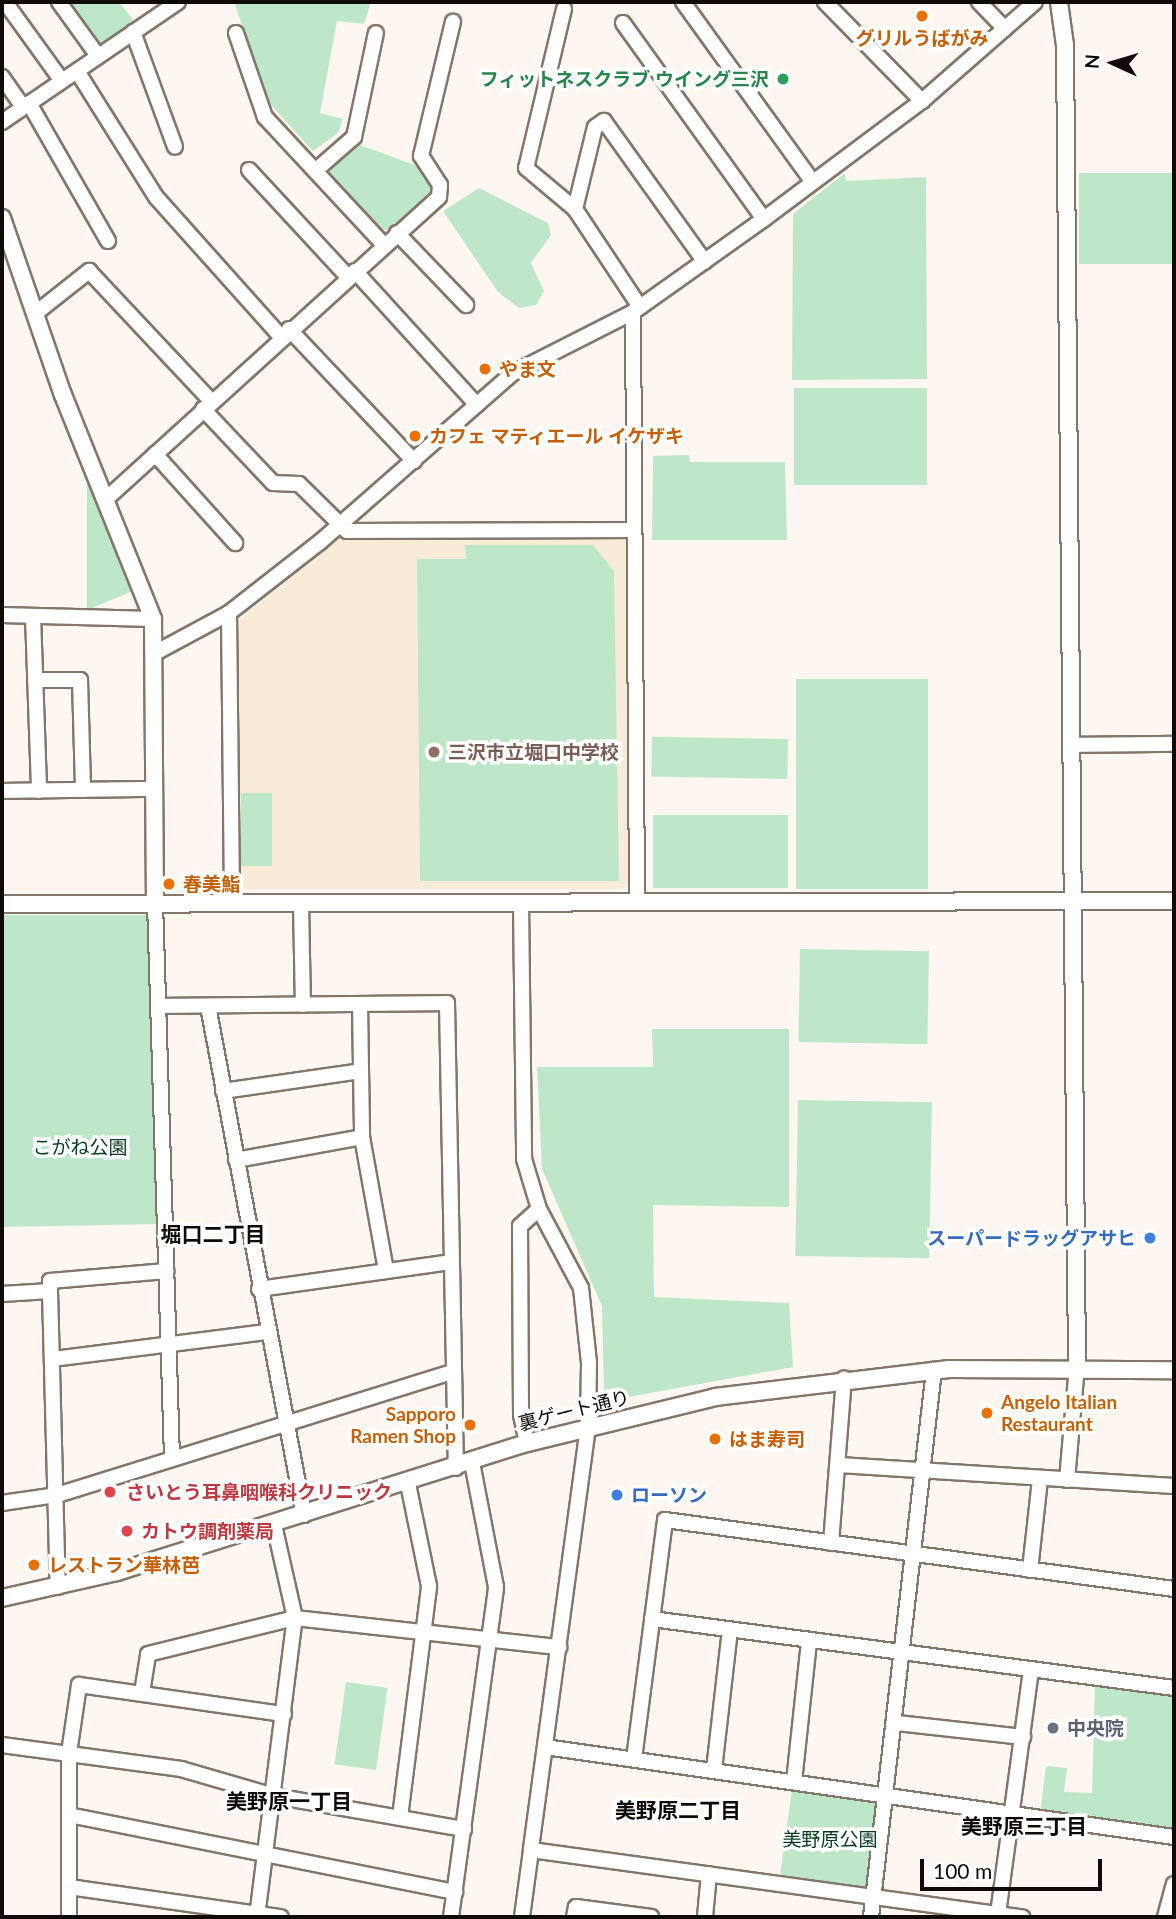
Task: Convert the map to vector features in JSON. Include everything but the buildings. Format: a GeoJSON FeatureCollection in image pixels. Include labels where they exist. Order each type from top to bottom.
{"type":"FeatureCollection","features":[{"type":"Feature","properties":{"kind":"street"},"geometry":{"type":"LineString","coordinates":[[5,2],[62,80]]}},
{"type":"Feature","properties":{"kind":"street"},"geometry":{"type":"LineString","coordinates":[[58,2],[98,56]]}},
{"type":"Feature","properties":{"kind":"street"},"geometry":{"type":"LineString","coordinates":[[2,122],[177,2]]}},
{"type":"Feature","properties":{"kind":"street"},"geometry":{"type":"LineString","coordinates":[[682,2],[813,182]]}},
{"type":"Feature","properties":{"kind":"street"},"geometry":{"type":"LineString","coordinates":[[825,2],[922,101]]}},
{"type":"Feature","properties":{"kind":"street"},"geometry":{"type":"LineString","coordinates":[[979,2],[1004,29]]}},
{"type":"Feature","properties":{"kind":"street"},"geometry":{"type":"LineString","coordinates":[[153,654],[229,613],[338,527],[524,366],[636,309],[764,219],[922,101],[1035,2]]}},
{"type":"Feature","properties":{"kind":"street"},"geometry":{"type":"LineString","coordinates":[[1059,2],[1065,45],[1070,901],[1077,1366],[1068,1480]]}},
{"type":"Feature","properties":{"kind":"street"},"geometry":{"type":"LineString","coordinates":[[564,9],[526,168],[575,209],[636,309],[636,901]]}},
{"type":"Feature","properties":{"kind":"street"},"geometry":{"type":"LineString","coordinates":[[105,500],[441,190],[421,156],[453,22]]}},
{"type":"Feature","properties":{"kind":"street"},"geometry":{"type":"LineString","coordinates":[[623,23],[764,219]]}},
{"type":"Feature","properties":{"kind":"street"},"geometry":{"type":"LineString","coordinates":[[133,32],[175,147]]}},
{"type":"Feature","properties":{"kind":"street"},"geometry":{"type":"LineString","coordinates":[[236,33],[265,117],[384,245]]}},
{"type":"Feature","properties":{"kind":"street"},"geometry":{"type":"LineString","coordinates":[[315,171],[354,137],[376,33]]}},
{"type":"Feature","properties":{"kind":"street"},"geometry":{"type":"LineString","coordinates":[[77,71],[156,197],[285,333],[414,461]]}},
{"type":"Feature","properties":{"kind":"street"},"geometry":{"type":"LineString","coordinates":[[2,77],[26,105],[108,241]]}},
{"type":"Feature","properties":{"kind":"street"},"geometry":{"type":"LineString","coordinates":[[575,209],[595,127],[604,121],[705,262]]}},
{"type":"Feature","properties":{"kind":"street"},"geometry":{"type":"LineString","coordinates":[[249,170],[477,405]]}},
{"type":"Feature","properties":{"kind":"street"},"geometry":{"type":"LineString","coordinates":[[2,218],[105,500],[153,619],[155,902],[172,1458]]}},
{"type":"Feature","properties":{"kind":"street"},"geometry":{"type":"LineString","coordinates":[[397,233],[466,305]]}},
{"type":"Feature","properties":{"kind":"street"},"geometry":{"type":"LineString","coordinates":[[36,313],[89,271],[273,483],[299,484],[338,527],[634,530]]}},
{"type":"Feature","properties":{"kind":"street"},"geometry":{"type":"LineString","coordinates":[[155,454],[235,542]]}},
{"type":"Feature","properties":{"kind":"street"},"geometry":{"type":"LineString","coordinates":[[229,613],[232,902]]}},
{"type":"Feature","properties":{"kind":"street"},"geometry":{"type":"LineString","coordinates":[[2,615],[153,619]]}},
{"type":"Feature","properties":{"kind":"street"},"geometry":{"type":"LineString","coordinates":[[33,616],[39,790]]}},
{"type":"Feature","properties":{"kind":"street"},"geometry":{"type":"LineString","coordinates":[[35,680],[80,680],[83,790]]}},
{"type":"Feature","properties":{"kind":"street"},"geometry":{"type":"LineString","coordinates":[[1070,745],[1174,744]]}},
{"type":"Feature","properties":{"kind":"street"},"geometry":{"type":"LineString","coordinates":[[2,791],[153,789]]}},
{"type":"Feature","properties":{"kind":"street"},"geometry":{"type":"LineString","coordinates":[[2,904],[1174,901]]}},
{"type":"Feature","properties":{"kind":"street"},"geometry":{"type":"LineString","coordinates":[[521,902],[521,1124],[539,1209],[581,1289],[588,1327],[588,1427],[522,1917]]}},
{"type":"Feature","properties":{"kind":"street"},"geometry":{"type":"LineString","coordinates":[[301,903],[303,1005]]}},
{"type":"Feature","properties":{"kind":"street"},"geometry":{"type":"LineString","coordinates":[[160,1006],[447,1003],[456,1468]]}},
{"type":"Feature","properties":{"kind":"street"},"geometry":{"type":"LineString","coordinates":[[360,1004],[362,1137],[386,1270]]}},
{"type":"Feature","properties":{"kind":"street"},"geometry":{"type":"LineString","coordinates":[[208,1006],[283,1423],[304,1515]]}},
{"type":"Feature","properties":{"kind":"street"},"geometry":{"type":"LineString","coordinates":[[223,1091],[361,1071]]}},
{"type":"Feature","properties":{"kind":"street"},"geometry":{"type":"LineString","coordinates":[[236,1160],[362,1137]]}},
{"type":"Feature","properties":{"kind":"street"},"geometry":{"type":"LineString","coordinates":[[527,1443],[521,1415],[520,1226],[539,1209]]}},
{"type":"Feature","properties":{"kind":"street"},"geometry":{"type":"LineString","coordinates":[[259,1289],[452,1262]]}},
{"type":"Feature","properties":{"kind":"street"},"geometry":{"type":"LineString","coordinates":[[58,1587],[50,1281],[167,1271]]}},
{"type":"Feature","properties":{"kind":"street"},"geometry":{"type":"LineString","coordinates":[[2,1294],[50,1292]]}},
{"type":"Feature","properties":{"kind":"street"},"geometry":{"type":"LineString","coordinates":[[53,1359],[267,1332]]}},
{"type":"Feature","properties":{"kind":"street","name":"裏ゲート通り"},"geometry":{"type":"LineString","coordinates":[[2,1598],[58,1587],[274,1525],[408,1484],[527,1443],[715,1397],[844,1378],[934,1370],[1077,1366],[1174,1370]]}},
{"type":"Feature","properties":{"kind":"street"},"geometry":{"type":"LineString","coordinates":[[871,1917],[906,1653],[934,1370]]}},
{"type":"Feature","properties":{"kind":"street"},"geometry":{"type":"LineString","coordinates":[[2,1503],[57,1495],[453,1372]]}},
{"type":"Feature","properties":{"kind":"street"},"geometry":{"type":"LineString","coordinates":[[831,1543],[844,1378]]}},
{"type":"Feature","properties":{"kind":"street"},"geometry":{"type":"LineString","coordinates":[[452,1917],[496,1587],[472,1462]]}},
{"type":"Feature","properties":{"kind":"street"},"geometry":{"type":"LineString","coordinates":[[838,1465],[1174,1486]]}},
{"type":"Feature","properties":{"kind":"street"},"geometry":{"type":"LineString","coordinates":[[1030,1570],[1040,1479]]}},
{"type":"Feature","properties":{"kind":"street"},"geometry":{"type":"LineString","coordinates":[[400,1817],[426,1630],[429,1586],[408,1484]]}},
{"type":"Feature","properties":{"kind":"street"},"geometry":{"type":"LineString","coordinates":[[634,1759],[665,1520],[1174,1589]]}},
{"type":"Feature","properties":{"kind":"street"},"geometry":{"type":"LineString","coordinates":[[257,1915],[295,1618],[274,1525]]}},
{"type":"Feature","properties":{"kind":"street"},"geometry":{"type":"LineString","coordinates":[[142,1693],[148,1654],[295,1618],[426,1630],[559,1647]]}},
{"type":"Feature","properties":{"kind":"street"},"geometry":{"type":"LineString","coordinates":[[652,1619],[1174,1688]]}},
{"type":"Feature","properties":{"kind":"street"},"geometry":{"type":"LineString","coordinates":[[714,1770],[730,1630]]}},
{"type":"Feature","properties":{"kind":"street"},"geometry":{"type":"LineString","coordinates":[[794,1782],[809,1641]]}},
{"type":"Feature","properties":{"kind":"street"},"geometry":{"type":"LineString","coordinates":[[998,1914],[1031,1669]]}},
{"type":"Feature","properties":{"kind":"street"},"geometry":{"type":"LineString","coordinates":[[69,1917],[69,1752],[79,1685],[284,1714]]}},
{"type":"Feature","properties":{"kind":"street"},"geometry":{"type":"LineString","coordinates":[[897,1723],[1023,1738]]}},
{"type":"Feature","properties":{"kind":"street"},"geometry":{"type":"LineString","coordinates":[[2,1745],[181,1769],[274,1796],[464,1829]]}},
{"type":"Feature","properties":{"kind":"street"},"geometry":{"type":"LineString","coordinates":[[545,1747],[1174,1837]]}},
{"type":"Feature","properties":{"kind":"street"},"geometry":{"type":"LineString","coordinates":[[69,1815],[266,1850],[455,1892]]}},
{"type":"Feature","properties":{"kind":"street"},"geometry":{"type":"LineString","coordinates":[[531,1850],[1022,1917]]}},
{"type":"Feature","properties":{"kind":"street"},"geometry":{"type":"LineString","coordinates":[[705,1917],[709,1874]]}},
{"type":"Feature","properties":{"kind":"street"},"geometry":{"type":"LineString","coordinates":[[1165,1917],[1174,1884]]}},
{"type":"Feature","properties":{"kind":"street"},"geometry":{"type":"LineString","coordinates":[[69,1887],[281,1917]]}},
{"type":"Feature","properties":{"kind":"street"},"geometry":{"type":"LineString","coordinates":[[574,1917],[576,1907],[651,1917]]}},
{"type":"Feature","properties":{"kind":"shaded area","name":"三沢市立堀口中学校"},"geometry":{"type":"Polygon","coordinates":[[[621,534],[627,539],[630,884],[622,889],[244,889],[239,883],[238,621],[343,536],[621,534]]]}},
{"type":"Feature","properties":{"kind":"green space"},"geometry":{"type":"Polygon","coordinates":[[[65,2],[119,2],[137,25],[105,46],[93,43],[65,2]]]}},
{"type":"Feature","properties":{"kind":"green space"},"geometry":{"type":"Polygon","coordinates":[[[234,2],[371,2],[364,24],[337,21],[320,113],[343,119],[338,133],[313,151],[270,104],[234,2]]]}},
{"type":"Feature","properties":{"kind":"green space"},"geometry":{"type":"Polygon","coordinates":[[[357,144],[417,166],[432,188],[432,196],[390,230],[381,229],[329,172],[357,144]]]}},
{"type":"Feature","properties":{"kind":"green space"},"geometry":{"type":"Polygon","coordinates":[[[845,173],[846,181],[926,177],[927,379],[792,380],[793,214],[845,173]]]}},
{"type":"Feature","properties":{"kind":"green space"},"geometry":{"type":"Polygon","coordinates":[[[1079,173],[1174,173],[1174,264],[1079,264],[1079,173]]]}},
{"type":"Feature","properties":{"kind":"green space"},"geometry":{"type":"Polygon","coordinates":[[[479,188],[548,223],[551,235],[531,263],[544,291],[536,305],[519,308],[498,292],[443,211],[479,188]]]}},
{"type":"Feature","properties":{"kind":"green space"},"geometry":{"type":"Polygon","coordinates":[[[794,388],[927,388],[927,485],[794,485],[794,388]]]}},
{"type":"Feature","properties":{"kind":"green space"},"geometry":{"type":"Polygon","coordinates":[[[689,455],[690,462],[785,462],[787,540],[652,540],[653,456],[689,455]]]}},
{"type":"Feature","properties":{"kind":"green space"},"geometry":{"type":"Polygon","coordinates":[[[87,478],[135,590],[87,610],[87,478]]]}},
{"type":"Feature","properties":{"kind":"green space"},"geometry":{"type":"Polygon","coordinates":[[[465,545],[593,545],[614,571],[619,881],[420,881],[417,559],[466,559],[465,545]]]}},
{"type":"Feature","properties":{"kind":"green space"},"geometry":{"type":"Polygon","coordinates":[[[796,679],[928,679],[928,889],[796,889],[796,679]]]}},
{"type":"Feature","properties":{"kind":"green space"},"geometry":{"type":"Polygon","coordinates":[[[652,737],[788,739],[787,779],[651,777],[652,737]]]}},
{"type":"Feature","properties":{"kind":"green space"},"geometry":{"type":"Polygon","coordinates":[[[241,793],[272,793],[272,866],[241,866],[241,793]]]}},
{"type":"Feature","properties":{"kind":"green space"},"geometry":{"type":"Polygon","coordinates":[[[653,815],[788,815],[788,888],[653,888],[653,815]]]}},
{"type":"Feature","properties":{"kind":"green space","name":"こがね公園"},"geometry":{"type":"Polygon","coordinates":[[[2,915],[146,915],[153,924],[161,1224],[2,1227],[2,915]]]}},
{"type":"Feature","properties":{"kind":"green space"},"geometry":{"type":"Polygon","coordinates":[[[800,949],[929,951],[927,1044],[798,1042],[800,949]]]}},
{"type":"Feature","properties":{"kind":"green space"},"geometry":{"type":"Polygon","coordinates":[[[652,1029],[789,1029],[789,1207],[653,1205],[654,1297],[789,1303],[793,1367],[623,1398],[604,1391],[602,1306],[542,1169],[537,1067],[653,1067],[652,1029]]]}},
{"type":"Feature","properties":{"kind":"green space"},"geometry":{"type":"Polygon","coordinates":[[[798,1100],[932,1102],[929,1258],[795,1256],[798,1100]]]}},
{"type":"Feature","properties":{"kind":"green space"},"geometry":{"type":"Polygon","coordinates":[[[346,1682],[388,1688],[376,1770],[334,1764],[346,1682]]]}},
{"type":"Feature","properties":{"kind":"green space"},"geometry":{"type":"Polygon","coordinates":[[[1095,1685],[1174,1697],[1174,1829],[1040,1813],[1046,1766],[1067,1768],[1064,1792],[1092,1793],[1095,1685]]]}},
{"type":"Feature","properties":{"kind":"green space","name":"美野原公園"},"geometry":{"type":"Polygon","coordinates":[[[792,1790],[879,1802],[867,1888],[780,1876],[792,1790]]]}},
{"type":"Feature","properties":{"kind":"place","name":"グリルうばがみ"},"geometry":{"type":"Point","coordinates":[922,16]}},
{"type":"Feature","properties":{"kind":"place","name":"フィットネスクラブ ウイング三沢"},"geometry":{"type":"Point","coordinates":[783,79]}},
{"type":"Feature","properties":{"kind":"place","name":"やま文"},"geometry":{"type":"Point","coordinates":[485,369]}},
{"type":"Feature","properties":{"kind":"place","name":"カフェ マティエール イケザキ"},"geometry":{"type":"Point","coordinates":[415,436]}},
{"type":"Feature","properties":{"kind":"place","name":"三沢市立堀口中学校"},"geometry":{"type":"Point","coordinates":[434,752]}},
{"type":"Feature","properties":{"kind":"place","name":"春美鮨"},"geometry":{"type":"Point","coordinates":[169,884]}},
{"type":"Feature","properties":{"kind":"place","name":"スーパードラッグアサヒ"},"geometry":{"type":"Point","coordinates":[1150,1238]}},
{"type":"Feature","properties":{"kind":"place","name":"Angelo Italian Restaurant"},"geometry":{"type":"Point","coordinates":[987,1413]}},
{"type":"Feature","properties":{"kind":"place","name":"Sapporo Ramen Shop"},"geometry":{"type":"Point","coordinates":[470,1425]}},
{"type":"Feature","properties":{"kind":"place","name":"はま寿司"},"geometry":{"type":"Point","coordinates":[715,1439]}},
{"type":"Feature","properties":{"kind":"place","name":"さいとう耳鼻咽喉科クリニック"},"geometry":{"type":"Point","coordinates":[110,1492]}},
{"type":"Feature","properties":{"kind":"place","name":"ローソン"},"geometry":{"type":"Point","coordinates":[617,1495]}},
{"type":"Feature","properties":{"kind":"place","name":"カトウ調剤薬局"},"geometry":{"type":"Point","coordinates":[127,1531]}},
{"type":"Feature","properties":{"kind":"place","name":"レストラン華林芭"},"geometry":{"type":"Point","coordinates":[34,1565]}},
{"type":"Feature","properties":{"kind":"place","name":"中央院"},"geometry":{"type":"Point","coordinates":[1053,1728]}},
{"type":"Feature","properties":{"kind":"district","name":"堀口二丁目"},"geometry":{"type":"Point","coordinates":[213,1234]}},
{"type":"Feature","properties":{"kind":"district","name":"美野原一丁目"},"geometry":{"type":"Point","coordinates":[289,1801]}},
{"type":"Feature","properties":{"kind":"district","name":"美野原二丁目"},"geometry":{"type":"Point","coordinates":[678,1810]}},
{"type":"Feature","properties":{"kind":"district","name":"美野原三丁目"},"geometry":{"type":"Point","coordinates":[1024,1826]}}]}
